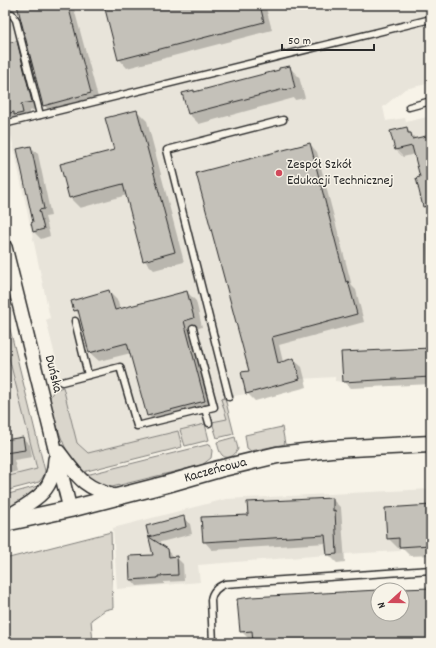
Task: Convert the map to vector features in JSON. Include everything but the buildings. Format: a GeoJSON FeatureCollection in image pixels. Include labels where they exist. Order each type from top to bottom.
{"type":"FeatureCollection","features":[{"type":"Feature","properties":{"kind":"street","name":"Duńska"},"geometry":{"type":"LineString","coordinates":[[5,247],[70,509]]}},
{"type":"Feature","properties":{"kind":"street","name":"Kaczeńcowa"},"geometry":{"type":"LineString","coordinates":[[5,523],[70,509],[277,455],[331,449],[431,444]]}},
{"type":"Feature","properties":{"kind":"street"},"geometry":{"type":"LineString","coordinates":[[55,448],[83,482],[98,491],[117,497]]}},
{"type":"Feature","properties":{"kind":"street"},"geometry":{"type":"LineString","coordinates":[[5,518],[36,499],[46,490],[51,481],[55,468],[55,448]]}},
{"type":"Feature","properties":{"kind":"lane"},"geometry":{"type":"LineString","coordinates":[[5,15],[12,14],[16,20],[40,115]]}},
{"type":"Feature","properties":{"kind":"lane"},"geometry":{"type":"LineString","coordinates":[[8,123],[431,19]]}},
{"type":"Feature","properties":{"kind":"lane"},"geometry":{"type":"LineString","coordinates":[[409,107],[431,101]]}},
{"type":"Feature","properties":{"kind":"lane"},"geometry":{"type":"LineString","coordinates":[[229,397],[167,150],[283,120]]}},
{"type":"Feature","properties":{"kind":"lane"},"geometry":{"type":"LineString","coordinates":[[75,321],[88,375]]}},
{"type":"Feature","properties":{"kind":"lane"},"geometry":{"type":"LineString","coordinates":[[62,382],[120,367],[137,426],[214,407],[193,328]]}},
{"type":"Feature","properties":{"kind":"lane"},"geometry":{"type":"LineString","coordinates":[[205,409],[209,423]]}},
{"type":"Feature","properties":{"kind":"lane"},"geometry":{"type":"LineString","coordinates":[[213,643],[211,595],[220,586],[225,584],[431,570]]}},
{"type":"Feature","properties":{"kind":"shaded area"},"geometry":{"type":"Polygon","coordinates":[[[5,5],[431,5],[431,83],[405,89],[383,107],[386,121],[405,118],[406,122],[431,116],[431,224],[427,226],[431,226],[431,377],[343,382],[335,381],[335,377],[300,379],[246,394],[222,398],[227,419],[88,453],[77,443],[46,320],[50,318],[5,107],[5,5]]]}},
{"type":"Feature","properties":{"kind":"shaded area"},"geometry":{"type":"Polygon","coordinates":[[[5,309],[45,471],[39,482],[5,491],[5,477],[37,469],[5,342],[5,309]]]}},
{"type":"Feature","properties":{"kind":"shaded area"},"geometry":{"type":"Polygon","coordinates":[[[5,342],[37,469],[5,477],[5,342]]]}},
{"type":"Feature","properties":{"kind":"shaded area"},"geometry":{"type":"Polygon","coordinates":[[[63,387],[77,443],[88,453],[178,431],[182,447],[79,473],[61,437],[49,399],[54,390],[63,387]]]}},
{"type":"Feature","properties":{"kind":"shaded area"},"geometry":{"type":"Polygon","coordinates":[[[225,398],[234,434],[217,438],[212,422],[227,419],[221,399],[225,398]]]}},
{"type":"Feature","properties":{"kind":"shaded area"},"geometry":{"type":"Polygon","coordinates":[[[205,424],[209,440],[185,446],[180,430],[205,424]]]}},
{"type":"Feature","properties":{"kind":"shaded area"},"geometry":{"type":"Polygon","coordinates":[[[282,427],[285,444],[251,451],[247,448],[245,435],[282,427]]]}},
{"type":"Feature","properties":{"kind":"shaded area"},"geometry":{"type":"Polygon","coordinates":[[[235,437],[238,449],[237,451],[232,456],[224,457],[220,452],[217,442],[235,437]]]}},
{"type":"Feature","properties":{"kind":"shaded area"},"geometry":{"type":"Polygon","coordinates":[[[210,444],[212,451],[211,458],[202,465],[112,487],[103,487],[82,476],[210,444]]]}},
{"type":"Feature","properties":{"kind":"shaded area"},"geometry":{"type":"Polygon","coordinates":[[[45,484],[40,491],[5,511],[5,495],[45,484]]]}},
{"type":"Feature","properties":{"kind":"shaded area"},"geometry":{"type":"Polygon","coordinates":[[[431,489],[431,545],[399,547],[400,551],[198,565],[200,582],[117,589],[113,528],[226,499],[431,489]]]}},
{"type":"Feature","properties":{"kind":"shaded area"},"geometry":{"type":"Polygon","coordinates":[[[111,532],[113,608],[105,610],[91,620],[93,643],[5,643],[5,559],[111,532]]]}},
{"type":"Feature","properties":{"kind":"place","name":"Zespół Szkół Edukacji Technicznej"},"geometry":{"type":"Point","coordinates":[279,173]}}]}
